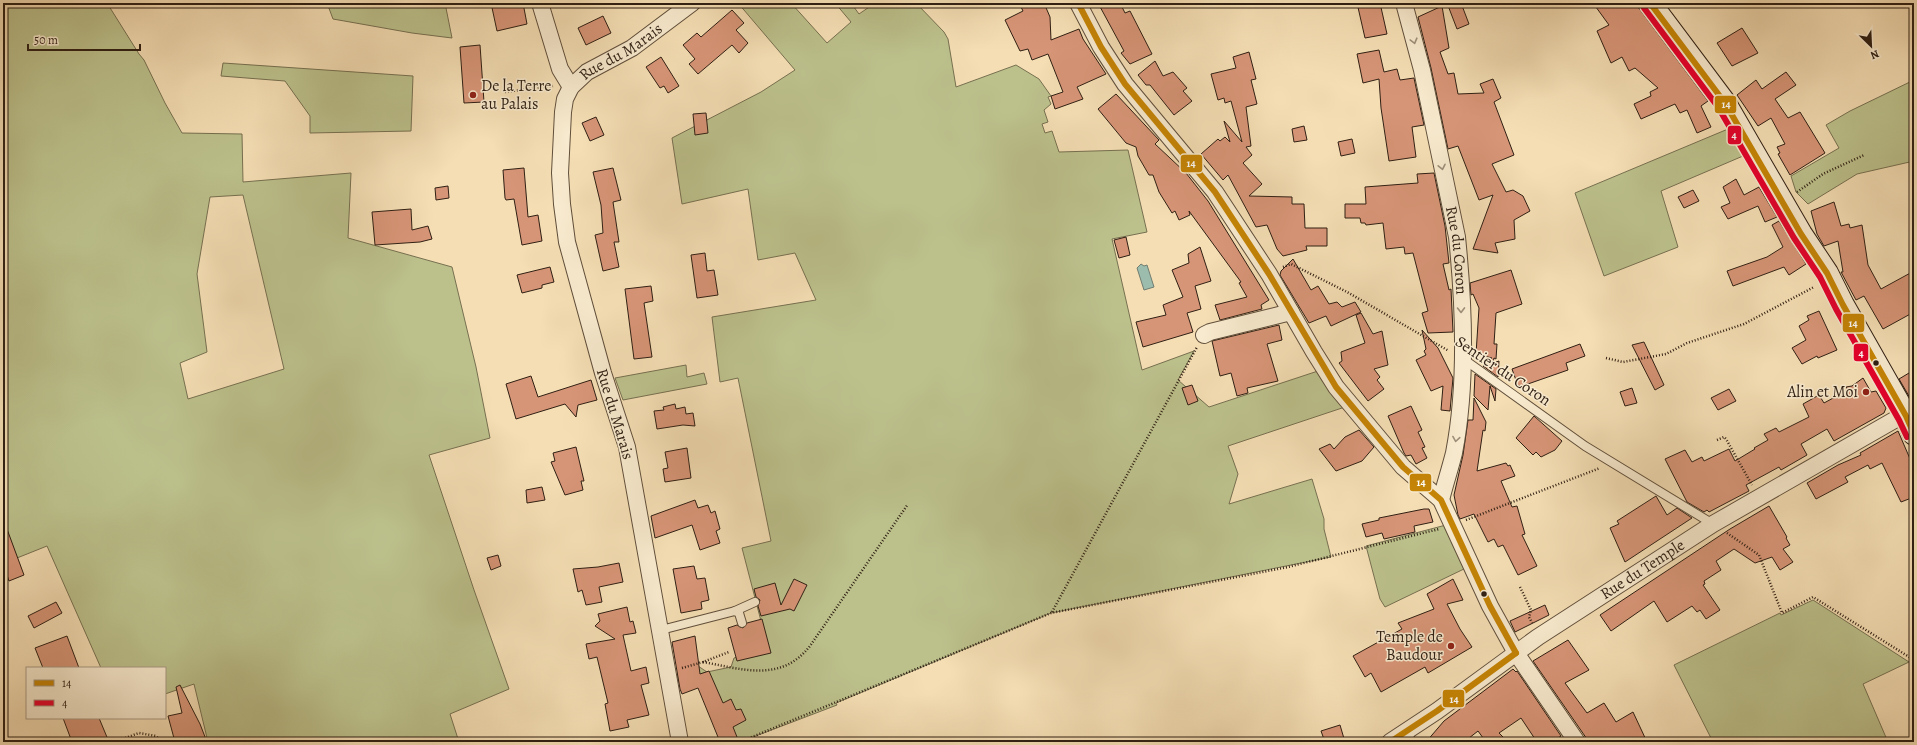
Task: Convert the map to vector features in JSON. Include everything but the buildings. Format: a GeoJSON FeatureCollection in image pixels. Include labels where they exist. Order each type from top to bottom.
{"type":"FeatureCollection","features":[{"type":"Feature","properties":{"kind":"main road"},"geometry":{"type":"LineString","coordinates":[[1650,3],[1725,103],[1801,234],[1830,278],[1843,305],[1911,421]]}},
{"type":"Feature","properties":{"kind":"street","name":"Rue du Marais"},"geometry":{"type":"LineString","coordinates":[[540,3],[560,69],[571,87]]}},
{"type":"Feature","properties":{"kind":"street","name":"Rue du Marais"},"geometry":{"type":"LineString","coordinates":[[680,742],[627,447],[603,374],[567,242],[560,173],[563,112],[565,99],[571,87],[587,72],[632,48],[692,3]]}},
{"type":"Feature","properties":{"kind":"street"},"geometry":{"type":"LineString","coordinates":[[1078,3],[1112,65],[1125,84],[1215,192],[1270,274],[1336,387],[1403,467],[1441,500],[1490,606],[1516,653],[1577,742]]}},
{"type":"Feature","properties":{"kind":"street","name":"Rue du Coron"},"geometry":{"type":"LineString","coordinates":[[1404,3],[1422,70],[1457,237],[1460,262],[1462,358],[1458,425],[1451,466],[1441,500]]}},
{"type":"Feature","properties":{"kind":"street"},"geometry":{"type":"LineString","coordinates":[[1204,335],[1210,332],[1291,312]]}},
{"type":"Feature","properties":{"kind":"street","name":"Rue du Temple"},"geometry":{"type":"LineString","coordinates":[[1390,742],[1409,738],[1538,637],[1713,524],[1896,419],[1911,421]]}},
{"type":"Feature","properties":{"kind":"lane","name":"Sentier du Coron"},"geometry":{"type":"LineString","coordinates":[[1462,358],[1612,464],[1713,524]]}},
{"type":"Feature","properties":{"kind":"lane"},"geometry":{"type":"LineString","coordinates":[[661,630],[735,611],[755,602]]}},
{"type":"Feature","properties":{"kind":"lane"},"geometry":{"type":"LineString","coordinates":[[735,611],[739,613],[742,623]]}},
{"type":"Feature","properties":{"kind":"path"},"geometry":{"type":"LineString","coordinates":[[505,92],[553,86],[571,87]]}},
{"type":"Feature","properties":{"kind":"path"},"geometry":{"type":"LineString","coordinates":[[1782,202],[1823,174],[1864,155]]}},
{"type":"Feature","properties":{"kind":"path","name":"Sentier du Coron"},"geometry":{"type":"LineString","coordinates":[[1270,274],[1287,264],[1291,264],[1347,292],[1462,358]]}},
{"type":"Feature","properties":{"kind":"path"},"geometry":{"type":"LineString","coordinates":[[1606,358],[1623,362],[1666,354],[1687,343],[1744,324],[1830,278]]}},
{"type":"Feature","properties":{"kind":"path"},"geometry":{"type":"LineString","coordinates":[[1052,613],[1204,335]]}},
{"type":"Feature","properties":{"kind":"path"},"geometry":{"type":"LineString","coordinates":[[1717,440],[1724,437],[1726,439],[1759,498]]}},
{"type":"Feature","properties":{"kind":"path"},"geometry":{"type":"LineString","coordinates":[[740,742],[1052,613],[1288,567],[1452,525],[1612,464]]}},
{"type":"Feature","properties":{"kind":"path"},"geometry":{"type":"LineString","coordinates":[[703,662],[761,671],[774,669],[796,660],[810,646],[908,504]]}},
{"type":"Feature","properties":{"kind":"path"},"geometry":{"type":"LineString","coordinates":[[1713,524],[1759,555],[1782,612],[1813,597],[1914,660]]}},
{"type":"Feature","properties":{"kind":"path"},"geometry":{"type":"LineString","coordinates":[[1520,587],[1531,610],[1529,617],[1538,637]]}},
{"type":"Feature","properties":{"kind":"path"},"geometry":{"type":"LineString","coordinates":[[668,672],[703,662],[729,652]]}},
{"type":"Feature","properties":{"kind":"path"},"geometry":{"type":"LineString","coordinates":[[114,742],[139,733],[156,736],[161,742]]}},
{"type":"Feature","properties":{"kind":"green space"},"geometry":{"type":"Polygon","coordinates":[[[3,3],[107,3],[144,60],[165,103],[182,133],[242,134],[243,182],[351,173],[348,238],[452,267],[476,367],[490,438],[429,455],[509,689],[450,714],[459,742],[208,742],[194,684],[166,694],[166,667],[101,667],[47,546],[17,558],[3,523],[3,3]],[[243,195],[210,197],[197,274],[207,352],[180,363],[188,399],[284,369],[243,195]]]}},
{"type":"Feature","properties":{"kind":"green space"},"geometry":{"type":"Polygon","coordinates":[[[327,3],[445,3],[452,38],[412,33],[333,19],[327,3]]]}},
{"type":"Feature","properties":{"kind":"green space"},"geometry":{"type":"Polygon","coordinates":[[[738,3],[791,3],[827,43],[851,22],[835,3],[851,3],[859,14],[875,3],[916,3],[944,32],[948,39],[956,87],[1016,65],[1039,79],[1051,96],[1048,97],[1051,104],[1044,110],[1048,122],[1042,124],[1045,133],[1052,131],[1059,152],[1128,150],[1147,232],[1112,239],[1142,370],[1194,351],[1178,380],[1209,407],[1324,369],[1351,405],[1228,446],[1238,474],[1229,504],[1312,479],[1324,519],[1324,529],[1331,557],[1051,613],[836,703],[837,705],[740,742],[736,742],[706,672],[679,683],[677,675],[678,672],[698,666],[707,672],[731,667],[734,658],[768,648],[742,548],[771,541],[738,378],[720,382],[712,317],[816,300],[795,253],[758,260],[748,189],[682,204],[672,138],[761,92],[795,70],[738,3]]]}},
{"type":"Feature","properties":{"kind":"green space"},"geometry":{"type":"Polygon","coordinates":[[[223,63],[413,76],[411,131],[310,133],[310,116],[285,81],[221,76],[223,63]]]}},
{"type":"Feature","properties":{"kind":"green space"},"geometry":{"type":"Polygon","coordinates":[[[1914,80],[1914,161],[1857,174],[1808,204],[1796,192],[1791,176],[1839,148],[1826,125],[1850,111],[1914,80]]]}},
{"type":"Feature","properties":{"kind":"green space"},"geometry":{"type":"Polygon","coordinates":[[[1728,129],[1743,156],[1661,191],[1678,247],[1604,276],[1575,193],[1728,129]]]}},
{"type":"Feature","properties":{"kind":"green space"},"geometry":{"type":"Polygon","coordinates":[[[686,365],[687,377],[704,373],[707,384],[623,400],[615,378],[686,365]]]}},
{"type":"Feature","properties":{"kind":"green space"},"geometry":{"type":"Polygon","coordinates":[[[1446,525],[1466,568],[1385,607],[1380,599],[1366,546],[1446,525]]]}},
{"type":"Feature","properties":{"kind":"green space"},"geometry":{"type":"Polygon","coordinates":[[[1813,600],[1909,662],[1863,684],[1888,742],[1713,742],[1674,665],[1780,613],[1781,615],[1813,600]]]}},
{"type":"Feature","properties":{"kind":"shaded area"},"geometry":{"type":"Polygon","coordinates":[[[1141,264],[1144,266],[1147,265],[1154,287],[1144,290],[1137,268],[1141,264]]]}},
{"type":"Feature","properties":{"kind":"transit line","name":"14"},"geometry":{"type":"LineString","coordinates":[[1078,3],[1101,47],[1125,84],[1215,192],[1269,274],[1336,387],[1403,467],[1441,500],[1490,606],[1516,653]]}},
{"type":"Feature","properties":{"kind":"transit line","name":"14"},"geometry":{"type":"LineString","coordinates":[[1650,3],[1725,103],[1801,234],[1827,273],[1843,305],[1906,416],[1914,434]]}},
{"type":"Feature","properties":{"kind":"transit line","name":"4"},"geometry":{"type":"LineString","coordinates":[[1644,8],[1718,107],[1794,238],[1820,277],[1836,309],[1899,420],[1907,437]]}},
{"type":"Feature","properties":{"kind":"transit line","name":"14"},"geometry":{"type":"LineString","coordinates":[[1390,742],[1437,711],[1516,653]]}},
{"type":"Feature","properties":{"kind":"place","name":"De la Terre au Palais"},"geometry":{"type":"Point","coordinates":[473,95]}},
{"type":"Feature","properties":{"kind":"place","name":"Alin et Moi"},"geometry":{"type":"Point","coordinates":[1866,392]}},
{"type":"Feature","properties":{"kind":"place","name":"Temple de Baudour"},"geometry":{"type":"Point","coordinates":[1451,646]}}]}
